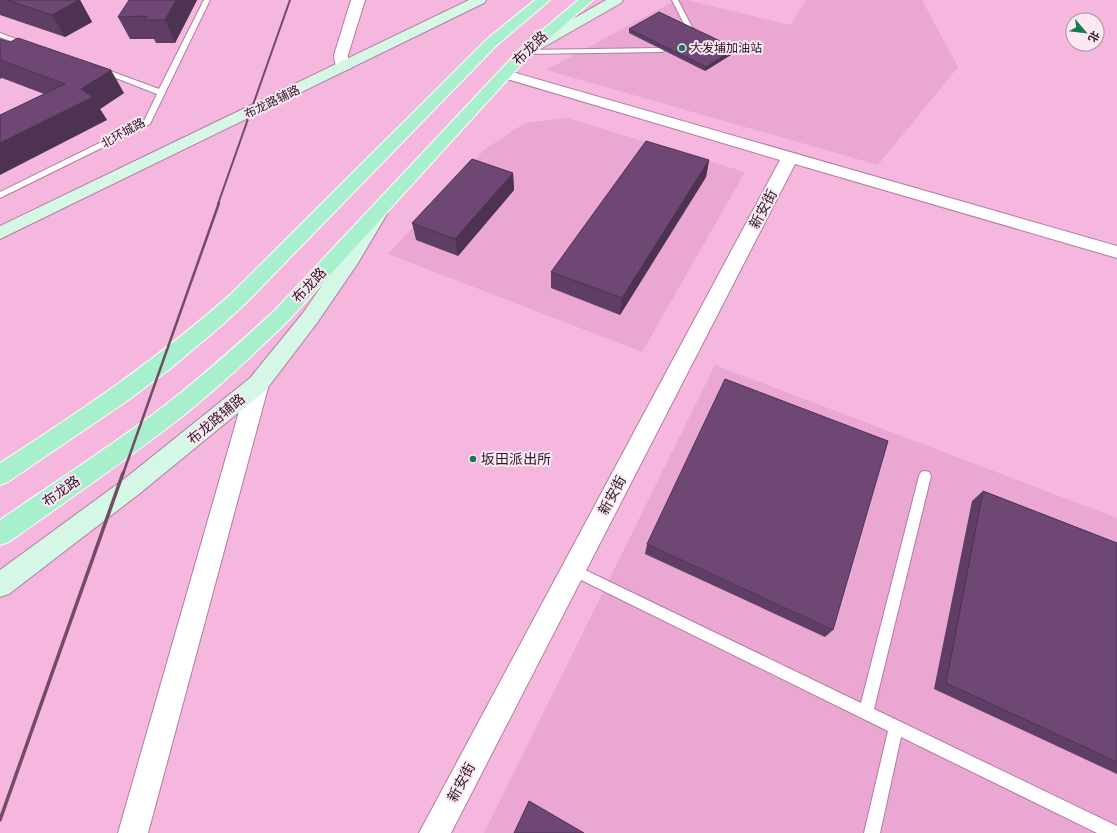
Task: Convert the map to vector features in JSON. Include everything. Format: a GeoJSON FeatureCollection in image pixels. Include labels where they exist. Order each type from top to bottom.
{"type":"FeatureCollection","features":[{"type":"Feature","properties":{"kind":"main road","name":"布龙路辅路"},"geometry":{"type":"LineString","coordinates":[[0,233],[479,0]]}},
{"type":"Feature","properties":{"kind":"main road","name":"布龙路"},"geometry":{"type":"LineString","coordinates":[[0,475],[130,388],[209,325],[239,298],[492,42],[543,0]]}},
{"type":"Feature","properties":{"kind":"main road","name":"布龙路"},"geometry":{"type":"LineString","coordinates":[[0,534],[126,446],[213,379],[281,316],[526,52],[586,0]]}},
{"type":"Feature","properties":{"kind":"main road"},"geometry":{"type":"LineString","coordinates":[[526,52],[616,0]]}},
{"type":"Feature","properties":{"kind":"main road","name":"布龙路辅路"},"geometry":{"type":"LineString","coordinates":[[0,585],[132,487],[258,384],[310,318],[351,258],[383,205]]}},
{"type":"Feature","properties":{"kind":"street"},"geometry":{"type":"LineString","coordinates":[[345,66],[341,63],[341,55],[358,0]]}},
{"type":"Feature","properties":{"kind":"street"},"geometry":{"type":"LineString","coordinates":[[505,74],[1117,252]]}},
{"type":"Feature","properties":{"kind":"street","name":"新安街"},"geometry":{"type":"LineString","coordinates":[[434,833],[790,157]]}},
{"type":"Feature","properties":{"kind":"street"},"geometry":{"type":"LineString","coordinates":[[133,833],[258,384]]}},
{"type":"Feature","properties":{"kind":"lane","name":"北环城路"},"geometry":{"type":"LineString","coordinates":[[0,195],[147,122],[207,0]]}},
{"type":"Feature","properties":{"kind":"lane"},"geometry":{"type":"LineString","coordinates":[[526,52],[662,50],[692,33],[675,0]]}},
{"type":"Feature","properties":{"kind":"lane"},"geometry":{"type":"LineString","coordinates":[[0,42],[4,36],[37,48]]}},
{"type":"Feature","properties":{"kind":"lane"},"geometry":{"type":"LineString","coordinates":[[95,69],[162,93]]}},
{"type":"Feature","properties":{"kind":"lane"},"geometry":{"type":"LineString","coordinates":[[866,712],[925,476]]}},
{"type":"Feature","properties":{"kind":"lane"},"geometry":{"type":"LineString","coordinates":[[573,570],[1114,833]]}},
{"type":"Feature","properties":{"kind":"lane"},"geometry":{"type":"LineString","coordinates":[[872,833],[896,727]]}},
{"type":"Feature","properties":{"kind":"shaded area"},"geometry":{"type":"Polygon","coordinates":[[[676,0],[687,0],[790,25],[806,0],[922,0],[958,67],[878,165],[546,70],[676,0]]]}},
{"type":"Feature","properties":{"kind":"shaded area"},"geometry":{"type":"Polygon","coordinates":[[[567,118],[745,172],[642,352],[388,254],[484,150],[525,123],[567,118]]]}},
{"type":"Feature","properties":{"kind":"shaded area"},"geometry":{"type":"Polygon","coordinates":[[[715,365],[1117,518],[1117,833],[484,833],[715,365]]]}},
{"type":"Feature","properties":{"kind":"building"},"geometry":{"type":"Polygon","coordinates":[[[7,0],[79,0],[52,15],[7,0]]]}},
{"type":"Feature","properties":{"kind":"building"},"geometry":{"type":"Polygon","coordinates":[[[129,0],[176,0],[165,20],[145,20],[147,16],[118,17],[129,0]]]}},
{"type":"Feature","properties":{"kind":"building"},"geometry":{"type":"Polygon","coordinates":[[[659,12],[735,48],[706,67],[629,29],[659,12]]]}},
{"type":"Feature","properties":{"kind":"building"},"geometry":{"type":"Polygon","coordinates":[[[18,38],[111,70],[81,89],[93,97],[0,143],[0,115],[65,84],[0,60],[0,39],[10,42],[18,38]]]}},
{"type":"Feature","properties":{"kind":"building"},"geometry":{"type":"Polygon","coordinates":[[[646,141],[709,160],[622,298],[551,272],[646,141]]]}},
{"type":"Feature","properties":{"kind":"building"},"geometry":{"type":"Polygon","coordinates":[[[472,159],[513,173],[455,239],[412,223],[472,159]]]}},
{"type":"Feature","properties":{"kind":"building"},"geometry":{"type":"Polygon","coordinates":[[[725,379],[888,441],[833,630],[647,544],[725,379]]]}},
{"type":"Feature","properties":{"kind":"building"},"geometry":{"type":"Polygon","coordinates":[[[983,491],[1117,543],[1117,762],[946,683],[983,491]]]}},
{"type":"Feature","properties":{"kind":"building"},"geometry":{"type":"Polygon","coordinates":[[[529,801],[584,833],[514,833],[529,801]]]}},
{"type":"Feature","properties":{"kind":"railway"},"geometry":{"type":"LineString","coordinates":[[218,204],[290,0]]}},
{"type":"Feature","properties":{"kind":"railway"},"geometry":{"type":"LineString","coordinates":[[123,474],[219,203]]}},
{"type":"Feature","properties":{"kind":"railway"},"geometry":{"type":"LineString","coordinates":[[0,820],[123,473]]}},
{"type":"Feature","properties":{"kind":"place","name":"大发埔加油站"},"geometry":{"type":"Point","coordinates":[682,48]}},
{"type":"Feature","properties":{"kind":"place","name":"坂田派出所"},"geometry":{"type":"Point","coordinates":[473,459]}}]}
